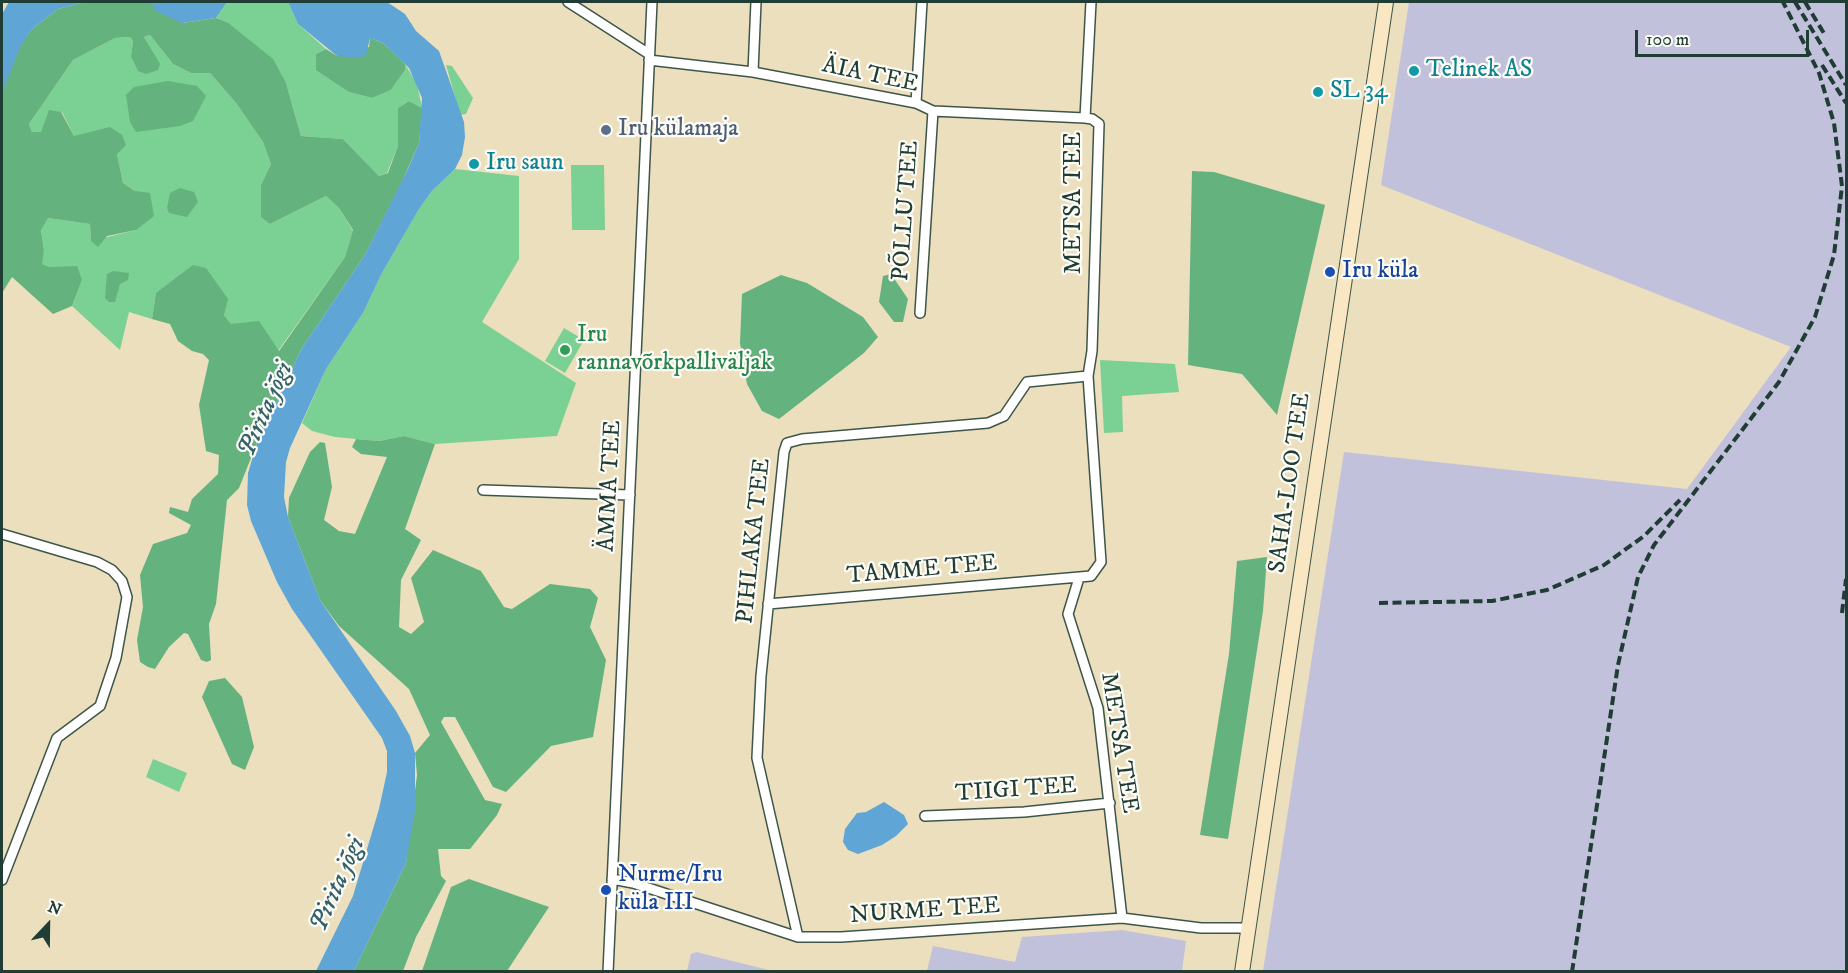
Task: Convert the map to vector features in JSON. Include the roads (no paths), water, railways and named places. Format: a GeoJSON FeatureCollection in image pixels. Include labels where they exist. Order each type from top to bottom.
{"type":"FeatureCollection","features":[{"type":"Feature","properties":{"kind":"main road","name":"SAHA-LOO TEE"},"geometry":{"type":"LineString","coordinates":[[1242,972],[1386,2]]}},
{"type":"Feature","properties":{"kind":"street","name":"ÄIA TEE"},"geometry":{"type":"LineString","coordinates":[[568,2],[649,57],[753,72],[916,104],[933,111],[1084,118]]}},
{"type":"Feature","properties":{"kind":"street","name":"ÄMMA TEE"},"geometry":{"type":"LineString","coordinates":[[608,972],[652,2]]}},
{"type":"Feature","properties":{"kind":"street"},"geometry":{"type":"LineString","coordinates":[[753,72],[756,2]]}},
{"type":"Feature","properties":{"kind":"street"},"geometry":{"type":"LineString","coordinates":[[916,104],[922,2]]}},
{"type":"Feature","properties":{"kind":"street","name":"METSA TEE"},"geometry":{"type":"LineString","coordinates":[[1091,2],[1084,118],[1092,119],[1099,124],[1092,351],[1088,376],[1101,562],[1091,576],[1079,578],[1068,614],[1098,708],[1122,918]]}},
{"type":"Feature","properties":{"kind":"street","name":"PÕLLU TEE"},"geometry":{"type":"LineString","coordinates":[[920,313],[933,111]]}},
{"type":"Feature","properties":{"kind":"street","name":"PIHLAKA TEE"},"geometry":{"type":"LineString","coordinates":[[798,938],[758,758],[768,603],[784,452],[788,443],[802,439],[988,423],[1004,416],[1027,382],[1088,376]]}},
{"type":"Feature","properties":{"kind":"street"},"geometry":{"type":"LineString","coordinates":[[483,490],[630,495]]}},
{"type":"Feature","properties":{"kind":"street"},"geometry":{"type":"LineString","coordinates":[[2,534],[97,562],[112,570],[122,581],[127,597],[116,658],[100,706],[57,738],[2,880]]}},
{"type":"Feature","properties":{"kind":"street","name":"TAMME TEE"},"geometry":{"type":"LineString","coordinates":[[768,603],[1079,578]]}},
{"type":"Feature","properties":{"kind":"street","name":"TIIGI TEE"},"geometry":{"type":"LineString","coordinates":[[925,816],[1024,812],[1110,803]]}},
{"type":"Feature","properties":{"kind":"street","name":"NURME TEE"},"geometry":{"type":"LineString","coordinates":[[612,879],[633,883],[798,938],[865,936],[1122,918],[1201,928],[1249,928]]}},
{"type":"Feature","properties":{"kind":"water"},"geometry":{"type":"Polygon","coordinates":[[[9,2],[85,2],[58,9],[32,29],[21,45],[2,93],[2,14],[9,2]]]}},
{"type":"Feature","properties":{"kind":"water"},"geometry":{"type":"Polygon","coordinates":[[[144,2],[227,2],[216,18],[182,23],[156,11],[152,3],[144,2]]]}},
{"type":"Feature","properties":{"kind":"water"},"geometry":{"type":"Polygon","coordinates":[[[288,2],[387,2],[405,14],[416,31],[439,51],[464,122],[465,137],[462,155],[455,169],[432,191],[419,209],[382,273],[363,313],[326,369],[290,448],[286,462],[284,497],[288,517],[320,600],[396,711],[410,736],[415,753],[415,810],[406,863],[354,971],[316,971],[353,896],[379,809],[387,772],[387,751],[382,738],[292,609],[277,582],[251,521],[247,505],[248,473],[257,443],[302,348],[365,255],[408,169],[419,143],[422,98],[409,68],[383,43],[370,38],[366,55],[357,58],[337,56],[298,24],[288,2]]]}},
{"type":"Feature","properties":{"kind":"water"},"geometry":{"type":"Polygon","coordinates":[[[884,802],[904,815],[908,824],[882,845],[858,854],[848,850],[843,842],[845,829],[857,813],[866,812],[884,802]]]}},
{"type":"Feature","properties":{"kind":"railway"},"geometry":{"type":"LineString","coordinates":[[1572,972],[1618,665],[1638,577],[1654,545],[1779,382],[1815,317],[1834,255],[1842,186],[1834,123],[1819,73],[1783,2]]}},
{"type":"Feature","properties":{"kind":"railway"},"geometry":{"type":"LineString","coordinates":[[1795,2],[1846,85]]}},
{"type":"Feature","properties":{"kind":"railway"},"geometry":{"type":"LineString","coordinates":[[1805,2],[1825,35]]}},
{"type":"Feature","properties":{"kind":"railway"},"geometry":{"type":"LineString","coordinates":[[1822,65],[1846,103]]}},
{"type":"Feature","properties":{"kind":"railway"},"geometry":{"type":"LineString","coordinates":[[1379,603],[1492,601],[1547,590],[1604,565],[1644,536],[1680,500]]}},
{"type":"Feature","properties":{"kind":"railway"},"geometry":{"type":"LineString","coordinates":[[1842,613],[1846,579]]}},
{"type":"Feature","properties":{"kind":"place","name":"Telinek AS"},"geometry":{"type":"Point","coordinates":[1414,71]}},
{"type":"Feature","properties":{"kind":"place","name":"SL 34"},"geometry":{"type":"Point","coordinates":[1318,92]}},
{"type":"Feature","properties":{"kind":"place","name":"Iru külamaja"},"geometry":{"type":"Point","coordinates":[606,130]}},
{"type":"Feature","properties":{"kind":"place","name":"Iru saun"},"geometry":{"type":"Point","coordinates":[474,164]}},
{"type":"Feature","properties":{"kind":"place","name":"Iru küla"},"geometry":{"type":"Point","coordinates":[1330,272]}},
{"type":"Feature","properties":{"kind":"place","name":"Iru rannavõrkpalliväljak"},"geometry":{"type":"Point","coordinates":[565,350]}},
{"type":"Feature","properties":{"kind":"place","name":"Nurme/Iru küla III"},"geometry":{"type":"Point","coordinates":[606,890]}},
{"type":"Feature","properties":{"kind":"water label","name":"Pirita jõgi"},"geometry":{"type":"Point","coordinates":[267,410]}},
{"type":"Feature","properties":{"kind":"water label","name":"Pirita jõgi"},"geometry":{"type":"Point","coordinates":[339,885]}}]}
